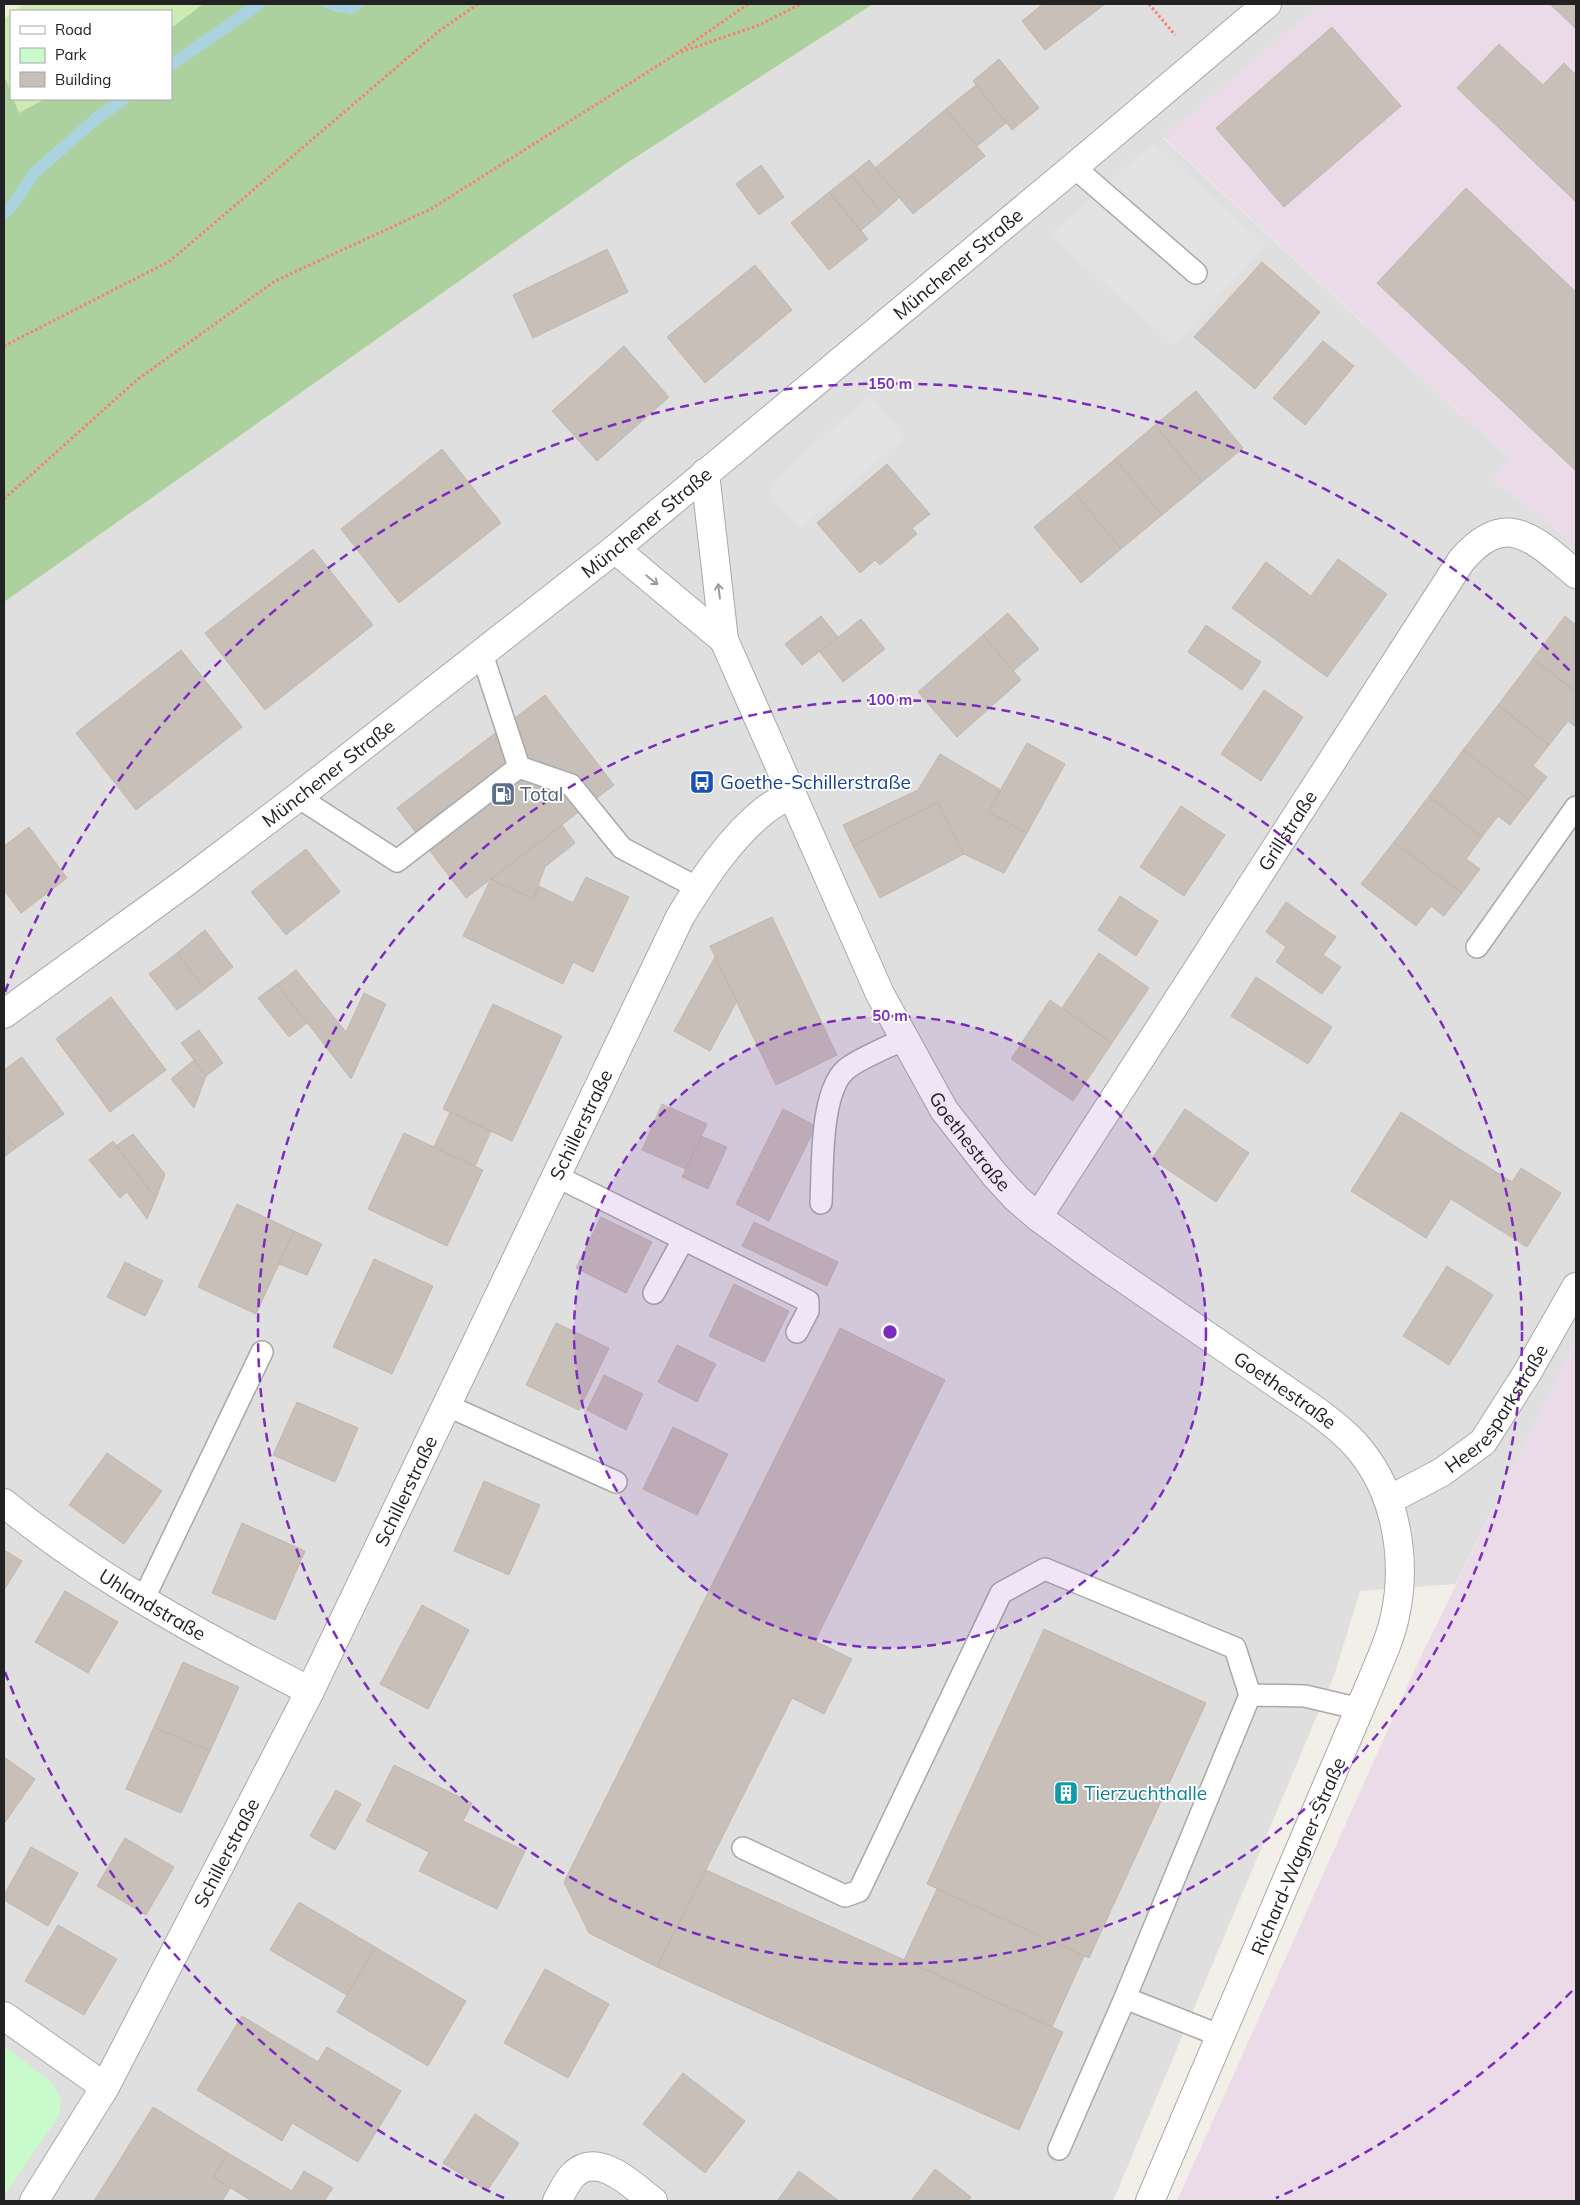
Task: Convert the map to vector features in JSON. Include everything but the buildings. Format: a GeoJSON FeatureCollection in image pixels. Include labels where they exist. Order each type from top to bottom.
{"type":"FeatureCollection","features":[{"type":"Feature","properties":{"kind":"street","name":"Münchener Straße"},"geometry":{"type":"LineString","coordinates":[[4,1014],[186,882],[298,797],[615,550],[1267,4]]}},
{"type":"Feature","properties":{"kind":"street","name":"Goethestraße"},"geometry":{"type":"LineString","coordinates":[[705,473],[724,640],[880,994],[944,1110],[975,1152],[1016,1198],[1038,1217],[1315,1410],[1342,1431],[1361,1451],[1389,1500]]}},
{"type":"Feature","properties":{"kind":"street","name":"Grillstraße"},"geometry":{"type":"LineString","coordinates":[[1038,1217],[1461,561],[1480,542],[1504,532],[1520,534],[1538,542],[1576,574]]}},
{"type":"Feature","properties":{"kind":"street","name":"Goethestraße"},"geometry":{"type":"LineString","coordinates":[[615,550],[724,640]]}},
{"type":"Feature","properties":{"kind":"street","name":"Schillerstraße"},"geometry":{"type":"LineString","coordinates":[[34,2201],[106,2087],[310,1691],[680,917],[698,888],[732,843],[765,810],[791,793]]}},
{"type":"Feature","properties":{"kind":"street","name":"Heeresparkstraße"},"geometry":{"type":"LineString","coordinates":[[1389,1500],[1442,1472],[1483,1442],[1527,1373],[1576,1288]]}},
{"type":"Feature","properties":{"kind":"street","name":"Richard-Wagner-Straße"},"geometry":{"type":"LineString","coordinates":[[1150,2201],[1360,1709],[1395,1617],[1399,1583],[1398,1542],[1389,1500]]}},
{"type":"Feature","properties":{"kind":"street","name":"Uhlandstraße"},"geometry":{"type":"LineString","coordinates":[[4,1503],[83,1561],[143,1600],[310,1691]]}},
{"type":"Feature","properties":{"kind":"street"},"geometry":{"type":"LineString","coordinates":[[4,2016],[106,2087]]}},
{"type":"Feature","properties":{"kind":"street"},"geometry":{"type":"LineString","coordinates":[[556,2201],[574,2174],[590,2166],[608,2168],[653,2201]]}},
{"type":"Feature","properties":{"kind":"lane"},"geometry":{"type":"LineString","coordinates":[[1074,167],[1196,273]]}},
{"type":"Feature","properties":{"kind":"lane"},"geometry":{"type":"LineString","coordinates":[[482,654],[519,767]]}},
{"type":"Feature","properties":{"kind":"lane"},"geometry":{"type":"LineString","coordinates":[[298,797],[397,861],[519,767]]}},
{"type":"Feature","properties":{"kind":"lane"},"geometry":{"type":"LineString","coordinates":[[519,767],[571,785],[622,848],[698,888]]}},
{"type":"Feature","properties":{"kind":"lane"},"geometry":{"type":"LineString","coordinates":[[1476,948],[1576,807]]}},
{"type":"Feature","properties":{"kind":"lane"},"geometry":{"type":"LineString","coordinates":[[821,1203],[827,1108],[833,1089],[847,1068],[904,1039]]}},
{"type":"Feature","properties":{"kind":"lane"},"geometry":{"type":"LineString","coordinates":[[556,1176],[808,1301],[808,1312],[797,1332]]}},
{"type":"Feature","properties":{"kind":"lane"},"geometry":{"type":"LineString","coordinates":[[654,1293],[683,1240]]}},
{"type":"Feature","properties":{"kind":"lane"},"geometry":{"type":"LineString","coordinates":[[143,1600],[262,1352]]}},
{"type":"Feature","properties":{"kind":"lane"},"geometry":{"type":"LineString","coordinates":[[446,1405],[616,1482]]}},
{"type":"Feature","properties":{"kind":"lane"},"geometry":{"type":"LineString","coordinates":[[743,1848],[845,1896],[859,1891],[1001,1593],[1045,1569],[1235,1648],[1250,1695],[1125,1998],[1059,2149]]}},
{"type":"Feature","properties":{"kind":"lane"},"geometry":{"type":"LineString","coordinates":[[1250,1695],[1305,1696],[1360,1709]]}},
{"type":"Feature","properties":{"kind":"lane"},"geometry":{"type":"LineString","coordinates":[[1125,1998],[1221,2036]]}},
{"type":"Feature","properties":{"kind":"path"},"geometry":{"type":"LineString","coordinates":[[4,346],[170,261],[432,38],[478,4]]}},
{"type":"Feature","properties":{"kind":"path"},"geometry":{"type":"LineString","coordinates":[[4,499],[138,379],[275,281],[431,209],[676,54],[748,4]]}},
{"type":"Feature","properties":{"kind":"path"},"geometry":{"type":"LineString","coordinates":[[676,54],[760,25],[801,4]]}},
{"type":"Feature","properties":{"kind":"shaded area"},"geometry":{"type":"Polygon","coordinates":[[[873,4],[1321,4],[1163,138],[1510,459],[1493,480],[1576,545],[1576,1339],[1456,1584],[1360,1591],[1335,1673],[1113,2201],[4,2201],[4,602],[624,165],[873,4]]]}},
{"type":"Feature","properties":{"kind":"shaded area"},"geometry":{"type":"Polygon","coordinates":[[[1321,4],[1576,4],[1576,545],[1493,480],[1510,459],[1163,137],[1321,4]]]}},
{"type":"Feature","properties":{"kind":"shaded area"},"geometry":{"type":"Polygon","coordinates":[[[1153,143],[1266,245],[1174,345],[1050,235],[1153,143]]]}},
{"type":"Feature","properties":{"kind":"shaded area"},"geometry":{"type":"Polygon","coordinates":[[[870,396],[905,437],[800,529],[768,492],[782,473],[870,396]]]}},
{"type":"Feature","properties":{"kind":"shaded area"},"geometry":{"type":"Polygon","coordinates":[[[1576,1339],[1576,2201],[1177,2201],[1414,1671],[1576,1339]]]}},
{"type":"Feature","properties":{"kind":"green space"},"geometry":{"type":"Polygon","coordinates":[[[4,4],[24,4],[16,10],[10,10],[10,14],[4,19],[4,4]]]}},
{"type":"Feature","properties":{"kind":"green space"},"geometry":{"type":"Polygon","coordinates":[[[24,4],[203,4],[172,27],[172,10],[15,10],[24,4]]]}},
{"type":"Feature","properties":{"kind":"green space"},"geometry":{"type":"Polygon","coordinates":[[[203,4],[317,4],[352,14],[366,4],[873,4],[624,165],[4,602],[4,75],[10,90],[10,100],[14,100],[19,113],[43,100],[172,100],[172,27],[203,4]]]}},
{"type":"Feature","properties":{"kind":"green space"},"geometry":{"type":"Polygon","coordinates":[[[10,14],[10,92],[4,75],[4,19],[10,14]]]}},
{"type":"Feature","properties":{"kind":"green space"},"geometry":{"type":"Polygon","coordinates":[[[13,100],[43,100],[18,114],[13,100]]]}},
{"type":"Feature","properties":{"kind":"green space"},"geometry":{"type":"Polygon","coordinates":[[[4,2046],[51,2082],[61,2099],[59,2116],[4,2195],[4,2046]]]}},
{"type":"Feature","properties":{"kind":"water"},"geometry":{"type":"Polygon","coordinates":[[[317,4],[366,4],[353,14],[335,12],[317,4]]]}},
{"type":"Feature","properties":{"kind":"waterway"},"geometry":{"type":"LineString","coordinates":[[172,64],[259,4]]}},
{"type":"Feature","properties":{"kind":"waterway"},"geometry":{"type":"LineString","coordinates":[[4,213],[14,203],[35,172],[97,118],[123,100]]}},
{"type":"Feature","properties":{"kind":"place","name":"Goethe-Schillerstraße"},"geometry":{"type":"Point","coordinates":[702,782]}},
{"type":"Feature","properties":{"kind":"place","name":"Total"},"geometry":{"type":"Point","coordinates":[503,794]}},
{"type":"Feature","properties":{"kind":"place","name":"Tierzuchthalle"},"geometry":{"type":"Point","coordinates":[1066,1793]}}]}
